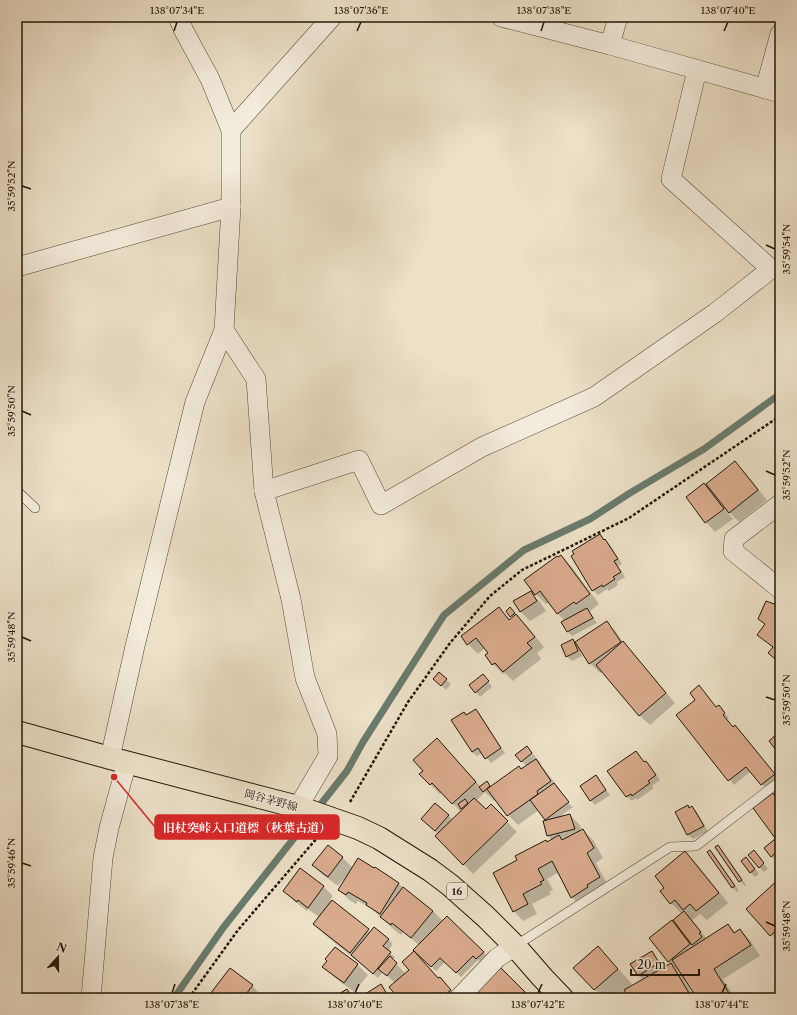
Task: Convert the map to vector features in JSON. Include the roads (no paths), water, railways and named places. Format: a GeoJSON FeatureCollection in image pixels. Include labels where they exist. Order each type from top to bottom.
{"type":"FeatureCollection","features":[{"type":"Feature","properties":{"kind":"main road","name":"岡谷茅野線"},"geometry":{"type":"LineString","coordinates":[[17,732],[301,808],[333,819],[379,838],[430,870],[450,885],[486,917],[515,946],[562,998]]}},
{"type":"Feature","properties":{"kind":"street"},"geometry":{"type":"LineString","coordinates":[[91,998],[103,858],[109,828],[135,646],[195,402],[224,330],[231,207],[231,130],[210,79],[178,17]]}},
{"type":"Feature","properties":{"kind":"street"},"geometry":{"type":"LineString","coordinates":[[231,130],[332,17]]}},
{"type":"Feature","properties":{"kind":"street"},"geometry":{"type":"LineString","coordinates":[[501,17],[610,45],[773,91],[780,34]]}},
{"type":"Feature","properties":{"kind":"street"},"geometry":{"type":"LineString","coordinates":[[610,45],[618,17]]}},
{"type":"Feature","properties":{"kind":"street"},"geometry":{"type":"LineString","coordinates":[[264,491],[359,460],[381,505],[482,447],[594,397],[715,313],[771,269],[671,179],[698,70]]}},
{"type":"Feature","properties":{"kind":"street"},"geometry":{"type":"LineString","coordinates":[[17,267],[231,207]]}},
{"type":"Feature","properties":{"kind":"street"},"geometry":{"type":"LineString","coordinates":[[224,330],[256,379],[264,491],[291,599],[304,678],[327,734],[328,756],[301,808]]}},
{"type":"Feature","properties":{"kind":"street"},"geometry":{"type":"LineString","coordinates":[[780,504],[734,539],[732,551],[780,589]]}},
{"type":"Feature","properties":{"kind":"street"},"geometry":{"type":"LineString","coordinates":[[459,998],[498,958],[515,946]]}},
{"type":"Feature","properties":{"kind":"lane"},"geometry":{"type":"LineString","coordinates":[[17,491],[35,508]]}},
{"type":"Feature","properties":{"kind":"lane"},"geometry":{"type":"LineString","coordinates":[[515,946],[670,847],[696,846],[775,785],[780,789]]}},
{"type":"Feature","properties":{"kind":"waterway"},"geometry":{"type":"LineString","coordinates":[[174,998],[223,928],[347,771],[363,742],[444,615],[524,550],[590,519],[630,493],[704,449],[780,394]]}},
{"type":"Feature","properties":{"kind":"place","name":"旧杖突峠入口道標（秋葉古道）"},"geometry":{"type":"Point","coordinates":[114,777]}}]}
